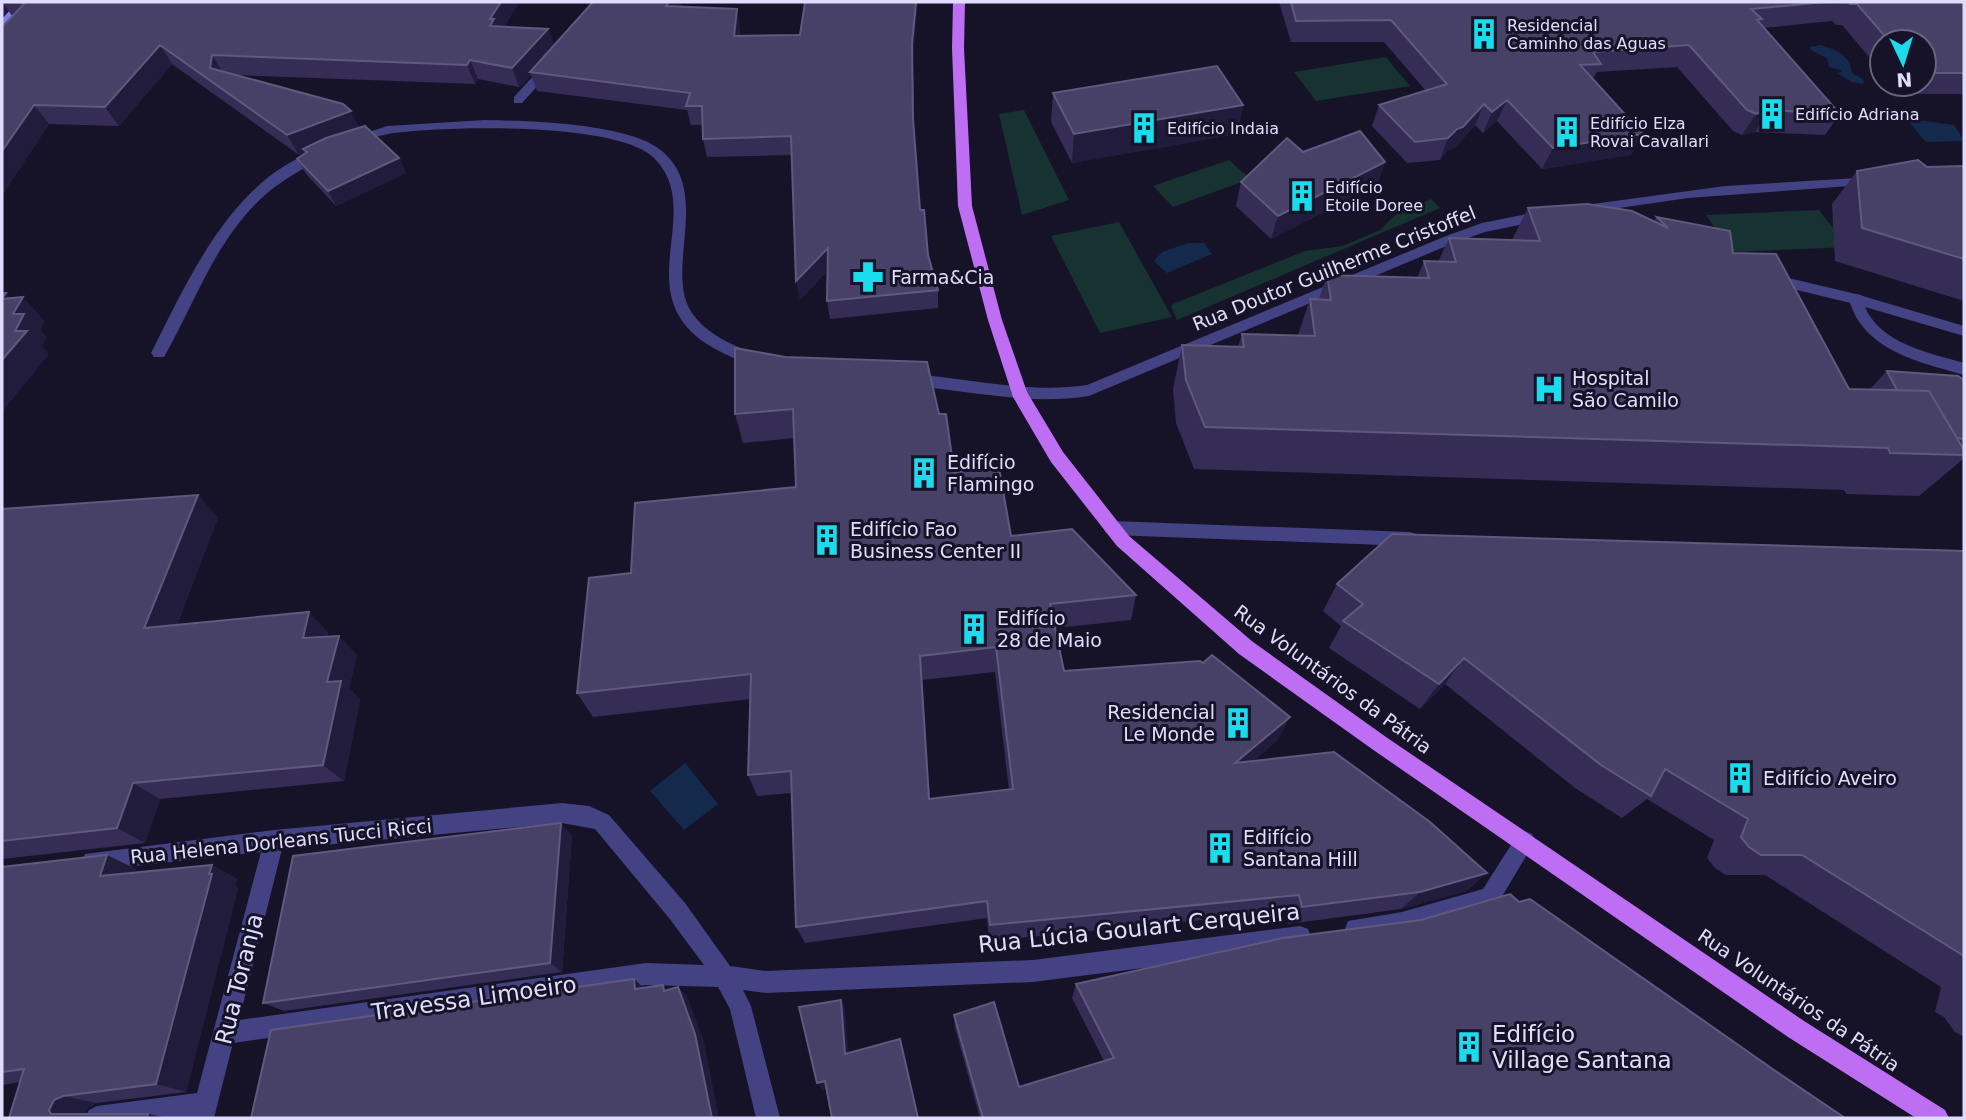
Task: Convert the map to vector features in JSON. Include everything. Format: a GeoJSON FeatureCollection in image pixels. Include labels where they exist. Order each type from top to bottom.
{"type":"FeatureCollection","features":[{"type":"Feature","properties":{"kind":"main road"},"geometry":{"type":"LineString","coordinates":[[2,13],[17,2]]}},
{"type":"Feature","properties":{"kind":"main road"},"geometry":{"type":"LineString","coordinates":[[2,26],[23,2]]}},
{"type":"Feature","properties":{"kind":"main road","name":"Rua Voluntários da Pátria"},"geometry":{"type":"LineString","coordinates":[[959,2],[958,48],[965,206],[995,320],[1019,393],[1057,457],[1123,541],[1246,648],[1379,743],[1796,1028],[1937,1118]]}},
{"type":"Feature","properties":{"kind":"street"},"geometry":{"type":"LineString","coordinates":[[518,100],[562,51]]}},
{"type":"Feature","properties":{"kind":"street"},"geometry":{"type":"LineString","coordinates":[[159,354],[206,258],[236,214],[271,181],[336,146],[384,130],[428,125],[492,124],[589,131],[628,140],[656,153],[673,173],[679,197],[679,300],[690,320],[714,342],[739,354],[771,364]]}},
{"type":"Feature","properties":{"kind":"street","name":"Rua Doutor Guilherme Cristoffel"},"geometry":{"type":"LineString","coordinates":[[898,379],[948,381],[1049,396],[1089,390],[1482,228],[1631,199],[1769,185],[1895,181]]}},
{"type":"Feature","properties":{"kind":"street"},"geometry":{"type":"LineString","coordinates":[[1631,199],[1631,215]]}},
{"type":"Feature","properties":{"kind":"street"},"geometry":{"type":"LineString","coordinates":[[1482,228],[1534,235]]}},
{"type":"Feature","properties":{"kind":"street"},"geometry":{"type":"LineString","coordinates":[[1757,276],[1856,299],[1964,331]]}},
{"type":"Feature","properties":{"kind":"street"},"geometry":{"type":"LineString","coordinates":[[1856,299],[1856,308],[1863,320],[1888,341],[1964,369]]}},
{"type":"Feature","properties":{"kind":"street"},"geometry":{"type":"LineString","coordinates":[[1112,528],[1434,540]]}},
{"type":"Feature","properties":{"kind":"street","name":"Rua Helena Dorleans Tucci Ricci"},"geometry":{"type":"LineString","coordinates":[[70,864],[274,840],[562,813],[589,816],[602,822],[691,929],[723,976],[740,1006],[768,1118]]}},
{"type":"Feature","properties":{"kind":"street","name":"Rua Toranja"},"geometry":{"type":"LineString","coordinates":[[204,1111],[274,840]]}},
{"type":"Feature","properties":{"kind":"street","name":"Rua Lúcia Goulart Cerqueira"},"geometry":{"type":"LineString","coordinates":[[723,976],[766,982],[1033,971],[1402,923],[1490,898],[1525,841]]}},
{"type":"Feature","properties":{"kind":"street","name":"Travessa Limoeiro"},"geometry":{"type":"LineString","coordinates":[[226,1033],[646,974],[723,976]]}},
{"type":"Feature","properties":{"kind":"street"},"geometry":{"type":"LineString","coordinates":[[97,1118],[204,1111]]}},
{"type":"Feature","properties":{"kind":"green space"},"geometry":{"type":"Polygon","coordinates":[[[1386,57],[1410,86],[1316,101],[1294,72],[1386,57]]]}},
{"type":"Feature","properties":{"kind":"green space"},"geometry":{"type":"Polygon","coordinates":[[[1024,110],[1069,200],[1022,215],[999,114],[1024,110]]]}},
{"type":"Feature","properties":{"kind":"green space"},"geometry":{"type":"Polygon","coordinates":[[[1229,160],[1250,179],[1173,207],[1153,186],[1229,160]]]}},
{"type":"Feature","properties":{"kind":"green space"},"geometry":{"type":"Polygon","coordinates":[[[1431,199],[1440,208],[1177,320],[1171,306],[1173,304],[1305,251],[1343,246],[1380,230],[1395,215],[1431,199]]]}},
{"type":"Feature","properties":{"kind":"green space"},"geometry":{"type":"Polygon","coordinates":[[[1819,210],[1848,247],[1731,252],[1706,215],[1819,210]]]}},
{"type":"Feature","properties":{"kind":"green space"},"geometry":{"type":"Polygon","coordinates":[[[1119,222],[1172,317],[1100,333],[1051,236],[1119,222]]]}},
{"type":"Feature","properties":{"kind":"water"},"geometry":{"type":"Polygon","coordinates":[[[1821,45],[1846,58],[1852,73],[1864,80],[1863,84],[1852,82],[1836,73],[1842,72],[1829,67],[1827,58],[1810,47],[1821,45]]]}},
{"type":"Feature","properties":{"kind":"water"},"geometry":{"type":"Polygon","coordinates":[[[1908,121],[1954,125],[1964,141],[1926,142],[1908,121]]]}},
{"type":"Feature","properties":{"kind":"water"},"geometry":{"type":"Polygon","coordinates":[[[1188,243],[1204,243],[1212,254],[1167,273],[1154,261],[1162,252],[1188,243]]]}},
{"type":"Feature","properties":{"kind":"water"},"geometry":{"type":"Polygon","coordinates":[[[685,763],[718,804],[684,830],[650,791],[685,763]]]}},
{"type":"Feature","properties":{"kind":"building"},"geometry":{"type":"Polygon","coordinates":[[[4,2],[501,2],[490,19],[494,19],[490,26],[548,29],[512,68],[470,60],[467,65],[212,55],[210,68],[343,104],[351,111],[287,135],[160,45],[105,107],[34,105],[2,151],[2,27],[25,3],[4,2]]]}},
{"type":"Feature","properties":{"kind":"building"},"geometry":{"type":"Polygon","coordinates":[[[593,2],[669,2],[666,6],[737,9],[734,36],[800,35],[805,2],[916,2],[912,44],[913,119],[920,210],[924,210],[928,255],[938,290],[827,301],[828,248],[796,281],[791,136],[703,139],[702,106],[686,106],[690,93],[530,72],[593,2]]]}},
{"type":"Feature","properties":{"kind":"building"},"geometry":{"type":"Polygon","coordinates":[[[1291,2],[1826,2],[1751,9],[1762,19],[1757,20],[1840,114],[1769,110],[1756,114],[1747,110],[1689,45],[1593,52],[1601,64],[1580,65],[1643,134],[1553,148],[1507,100],[1492,112],[1484,104],[1463,127],[1448,138],[1415,142],[1379,105],[1447,84],[1391,20],[1296,21],[1291,2]]]}},
{"type":"Feature","properties":{"kind":"building"},"geometry":{"type":"Polygon","coordinates":[[[1848,2],[1964,2],[1964,73],[1938,73],[1938,28],[1878,28],[1857,4],[1848,2]]]}},
{"type":"Feature","properties":{"kind":"building"},"geometry":{"type":"Polygon","coordinates":[[[1217,66],[1243,105],[1074,134],[1053,93],[1217,66]]]}},
{"type":"Feature","properties":{"kind":"building"},"geometry":{"type":"Polygon","coordinates":[[[365,126],[399,158],[328,191],[297,159],[307,152],[303,149],[326,138],[365,126]]]}},
{"type":"Feature","properties":{"kind":"building"},"geometry":{"type":"Polygon","coordinates":[[[1360,131],[1385,162],[1278,216],[1241,182],[1287,138],[1303,152],[1360,131]]]}},
{"type":"Feature","properties":{"kind":"building"},"geometry":{"type":"Polygon","coordinates":[[[1918,160],[1927,167],[1964,166],[1964,259],[1862,228],[1857,171],[1918,160]]]}},
{"type":"Feature","properties":{"kind":"building"},"geometry":{"type":"Polygon","coordinates":[[[1587,204],[1632,211],[1668,228],[1657,217],[1730,231],[1733,253],[1776,254],[1849,389],[1929,391],[1964,450],[1964,455],[1890,453],[1888,448],[1205,427],[1186,380],[1182,345],[1244,347],[1242,334],[1315,336],[1310,299],[1331,300],[1327,275],[1429,278],[1424,261],[1456,262],[1449,238],[1540,241],[1528,208],[1587,204]]]}},
{"type":"Feature","properties":{"kind":"building"},"geometry":{"type":"Polygon","coordinates":[[[23,297],[13,314],[24,314],[15,331],[27,331],[2,360],[2,299],[23,297]]]}},
{"type":"Feature","properties":{"kind":"building"},"geometry":{"type":"Polygon","coordinates":[[[735,348],[785,357],[927,362],[939,414],[946,414],[954,472],[999,468],[1011,536],[1072,529],[1136,595],[1050,604],[1064,671],[1200,661],[1203,663],[1212,655],[1290,717],[1235,763],[1334,752],[1430,822],[1487,873],[1420,892],[1302,907],[1299,895],[990,925],[987,901],[796,927],[791,771],[748,775],[751,674],[577,693],[589,578],[631,573],[635,503],[796,487],[793,409],[735,414],[735,348]],[[996,647],[920,656],[929,799],[1013,789],[996,647]]]}},
{"type":"Feature","properties":{"kind":"building"},"geometry":{"type":"Polygon","coordinates":[[[1887,371],[1958,376],[1964,380],[1964,439],[1957,438],[1929,391],[1897,390],[1887,371]]]}},
{"type":"Feature","properties":{"kind":"building"},"geometry":{"type":"Polygon","coordinates":[[[198,495],[144,628],[309,612],[303,638],[339,636],[327,682],[341,681],[323,765],[133,783],[117,828],[2,841],[2,509],[198,495]]]}},
{"type":"Feature","properties":{"kind":"building"},"geometry":{"type":"Polygon","coordinates":[[[1392,534],[1964,551],[1964,956],[1802,855],[1761,855],[1741,837],[1748,819],[1665,769],[1651,796],[1601,765],[1464,658],[1439,684],[1343,621],[1363,604],[1337,584],[1392,534]]]}},
{"type":"Feature","properties":{"kind":"building"},"geometry":{"type":"Polygon","coordinates":[[[561,823],[550,963],[263,1003],[293,856],[561,823]]]}},
{"type":"Feature","properties":{"kind":"building"},"geometry":{"type":"Polygon","coordinates":[[[107,855],[100,876],[212,865],[209,874],[212,874],[156,1084],[63,1096],[54,1100],[49,1110],[51,1114],[148,1114],[147,1118],[9,1118],[24,1069],[2,1072],[2,867],[107,855]]]}},
{"type":"Feature","properties":{"kind":"building"},"geometry":{"type":"Polygon","coordinates":[[[1510,894],[1519,902],[1530,899],[1845,1118],[983,1118],[954,1015],[994,1002],[1019,1087],[1114,1058],[1076,984],[1283,938],[1421,920],[1510,894]]]}},
{"type":"Feature","properties":{"kind":"building"},"geometry":{"type":"Polygon","coordinates":[[[634,979],[635,989],[663,985],[664,991],[678,987],[695,1034],[712,1118],[251,1118],[271,1030],[634,979]]]}},
{"type":"Feature","properties":{"kind":"building"},"geometry":{"type":"Polygon","coordinates":[[[841,1000],[845,1054],[900,1039],[918,1118],[832,1118],[825,1081],[817,1083],[799,1007],[841,1000]]]}},
{"type":"Feature","properties":{"kind":"place","name":"Residencial Caminho das Aguas"},"geometry":{"type":"Point","coordinates":[1484,34]}},
{"type":"Feature","properties":{"kind":"place","name":"Edifício Adriana"},"geometry":{"type":"Point","coordinates":[1772,114]}},
{"type":"Feature","properties":{"kind":"place","name":"Edifício Indaia"},"geometry":{"type":"Point","coordinates":[1144,128]}},
{"type":"Feature","properties":{"kind":"place","name":"Edifício Elza Rovai Cavallari"},"geometry":{"type":"Point","coordinates":[1567,132]}},
{"type":"Feature","properties":{"kind":"place","name":"Edifício Etoile Doree"},"geometry":{"type":"Point","coordinates":[1302,196]}},
{"type":"Feature","properties":{"kind":"place","name":"Farma&Cia"},"geometry":{"type":"Point","coordinates":[868,277]}},
{"type":"Feature","properties":{"kind":"place","name":"Hospital São Camilo"},"geometry":{"type":"Point","coordinates":[1549,389]}},
{"type":"Feature","properties":{"kind":"place","name":"Edifício Flamingo"},"geometry":{"type":"Point","coordinates":[924,473]}},
{"type":"Feature","properties":{"kind":"place","name":"Edifício Fao Business Center II"},"geometry":{"type":"Point","coordinates":[827,540]}},
{"type":"Feature","properties":{"kind":"place","name":"Edifício 28 de Maio"},"geometry":{"type":"Point","coordinates":[974,629]}},
{"type":"Feature","properties":{"kind":"place","name":"Residencial Le Monde"},"geometry":{"type":"Point","coordinates":[1238,723]}},
{"type":"Feature","properties":{"kind":"place","name":"Edifício Aveiro"},"geometry":{"type":"Point","coordinates":[1740,778]}},
{"type":"Feature","properties":{"kind":"place","name":"Edifício Santana Hill"},"geometry":{"type":"Point","coordinates":[1220,848]}},
{"type":"Feature","properties":{"kind":"place","name":"Edifício Village Santana"},"geometry":{"type":"Point","coordinates":[1469,1047]}}]}
